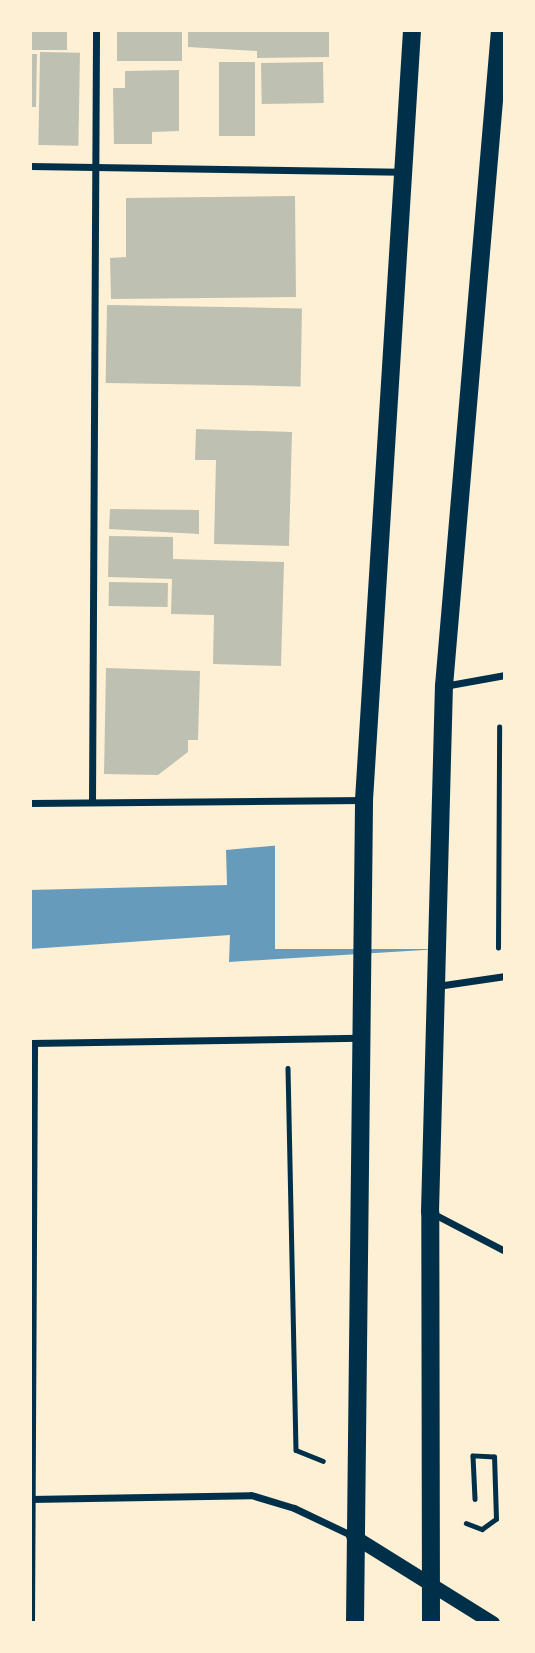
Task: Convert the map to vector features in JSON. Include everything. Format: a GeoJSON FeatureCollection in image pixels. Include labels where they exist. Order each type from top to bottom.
{"type":"FeatureCollection","features":[{"type":"Feature","properties":{"kind":"main road"},"geometry":{"type":"LineString","coordinates":[[355,1623],[353,1536],[364,800],[400,172],[412,30]]}},
{"type":"Feature","properties":{"kind":"main road"},"geometry":{"type":"LineString","coordinates":[[431,1623],[430,1212],[444,687],[500,30]]}},
{"type":"Feature","properties":{"kind":"main road"},"geometry":{"type":"LineString","coordinates":[[353,1536],[493,1623]]}},
{"type":"Feature","properties":{"kind":"street"},"geometry":{"type":"LineString","coordinates":[[92,802],[96,30]]}},
{"type":"Feature","properties":{"kind":"street"},"geometry":{"type":"LineString","coordinates":[[30,166],[400,172]]}},
{"type":"Feature","properties":{"kind":"street"},"geometry":{"type":"LineString","coordinates":[[444,687],[505,675]]}},
{"type":"Feature","properties":{"kind":"street"},"geometry":{"type":"LineString","coordinates":[[30,803],[364,800]]}},
{"type":"Feature","properties":{"kind":"street"},"geometry":{"type":"LineString","coordinates":[[434,986],[505,976]]}},
{"type":"Feature","properties":{"kind":"street"},"geometry":{"type":"LineString","coordinates":[[31,1623],[32,1043],[360,1038]]}},
{"type":"Feature","properties":{"kind":"street"},"geometry":{"type":"LineString","coordinates":[[430,1212],[505,1251]]}},
{"type":"Feature","properties":{"kind":"street"},"geometry":{"type":"LineString","coordinates":[[30,1499],[251,1495],[294,1508],[353,1536]]}},
{"type":"Feature","properties":{"kind":"path"},"geometry":{"type":"LineString","coordinates":[[498,948],[502,793],[499,727]]}},
{"type":"Feature","properties":{"kind":"path"},"geometry":{"type":"LineString","coordinates":[[287,1039],[296,1450]]}},
{"type":"Feature","properties":{"kind":"path"},"geometry":{"type":"LineString","coordinates":[[475,1499],[473,1456],[494,1457],[496,1519],[482,1529]]}},
{"type":"Feature","properties":{"kind":"water"},"geometry":{"type":"Polygon","coordinates":[[[505,825],[505,945],[229,962],[230,935],[30,949],[30,890],[227,885],[226,850],[505,825]]]}},
{"type":"Feature","properties":{"kind":"pier"},"geometry":{"type":"Polygon","coordinates":[[[275,821],[505,821],[505,949],[275,949],[275,821]]]}},
{"type":"Feature","properties":{"kind":"building"},"geometry":{"type":"Polygon","coordinates":[[[30,30],[67,30],[67,50],[30,50],[30,30]]]}},
{"type":"Feature","properties":{"kind":"building"},"geometry":{"type":"Polygon","coordinates":[[[117,30],[182,30],[182,61],[117,61],[117,30]]]}},
{"type":"Feature","properties":{"kind":"building"},"geometry":{"type":"Polygon","coordinates":[[[188,30],[329,30],[329,57],[257,58],[257,51],[188,47],[188,30]]]}},
{"type":"Feature","properties":{"kind":"building"},"geometry":{"type":"Polygon","coordinates":[[[40,52],[80,53],[78,146],[38,145],[40,52]]]}},
{"type":"Feature","properties":{"kind":"building"},"geometry":{"type":"Polygon","coordinates":[[[30,54],[37,54],[36,107],[30,107],[30,54]]]}},
{"type":"Feature","properties":{"kind":"building"},"geometry":{"type":"Polygon","coordinates":[[[219,62],[255,62],[255,136],[219,136],[219,62]]]}},
{"type":"Feature","properties":{"kind":"building"},"geometry":{"type":"Polygon","coordinates":[[[323,62],[324,103],[262,104],[261,63],[323,62]]]}},
{"type":"Feature","properties":{"kind":"building"},"geometry":{"type":"Polygon","coordinates":[[[179,70],[179,131],[152,132],[152,144],[114,144],[113,88],[125,88],[125,71],[179,70]]]}},
{"type":"Feature","properties":{"kind":"building"},"geometry":{"type":"Polygon","coordinates":[[[295,196],[296,297],[111,299],[110,258],[126,257],[126,198],[295,196]]]}},
{"type":"Feature","properties":{"kind":"building"},"geometry":{"type":"Polygon","coordinates":[[[107,305],[302,308],[301,386],[106,383],[107,305]]]}},
{"type":"Feature","properties":{"kind":"building"},"geometry":{"type":"Polygon","coordinates":[[[196,429],[292,432],[289,546],[214,544],[216,460],[195,460],[196,429]]]}},
{"type":"Feature","properties":{"kind":"building"},"geometry":{"type":"Polygon","coordinates":[[[110,509],[199,510],[199,534],[109,529],[110,509]]]}},
{"type":"Feature","properties":{"kind":"building"},"geometry":{"type":"Polygon","coordinates":[[[109,536],[173,537],[173,559],[284,562],[281,666],[213,664],[214,615],[171,614],[172,579],[108,577],[109,536]]]}},
{"type":"Feature","properties":{"kind":"building"},"geometry":{"type":"Polygon","coordinates":[[[109,582],[168,583],[168,607],[109,606],[109,582]]]}},
{"type":"Feature","properties":{"kind":"building"},"geometry":{"type":"Polygon","coordinates":[[[106,668],[200,671],[198,740],[188,740],[188,752],[158,775],[104,774],[106,668]]]}}]}
